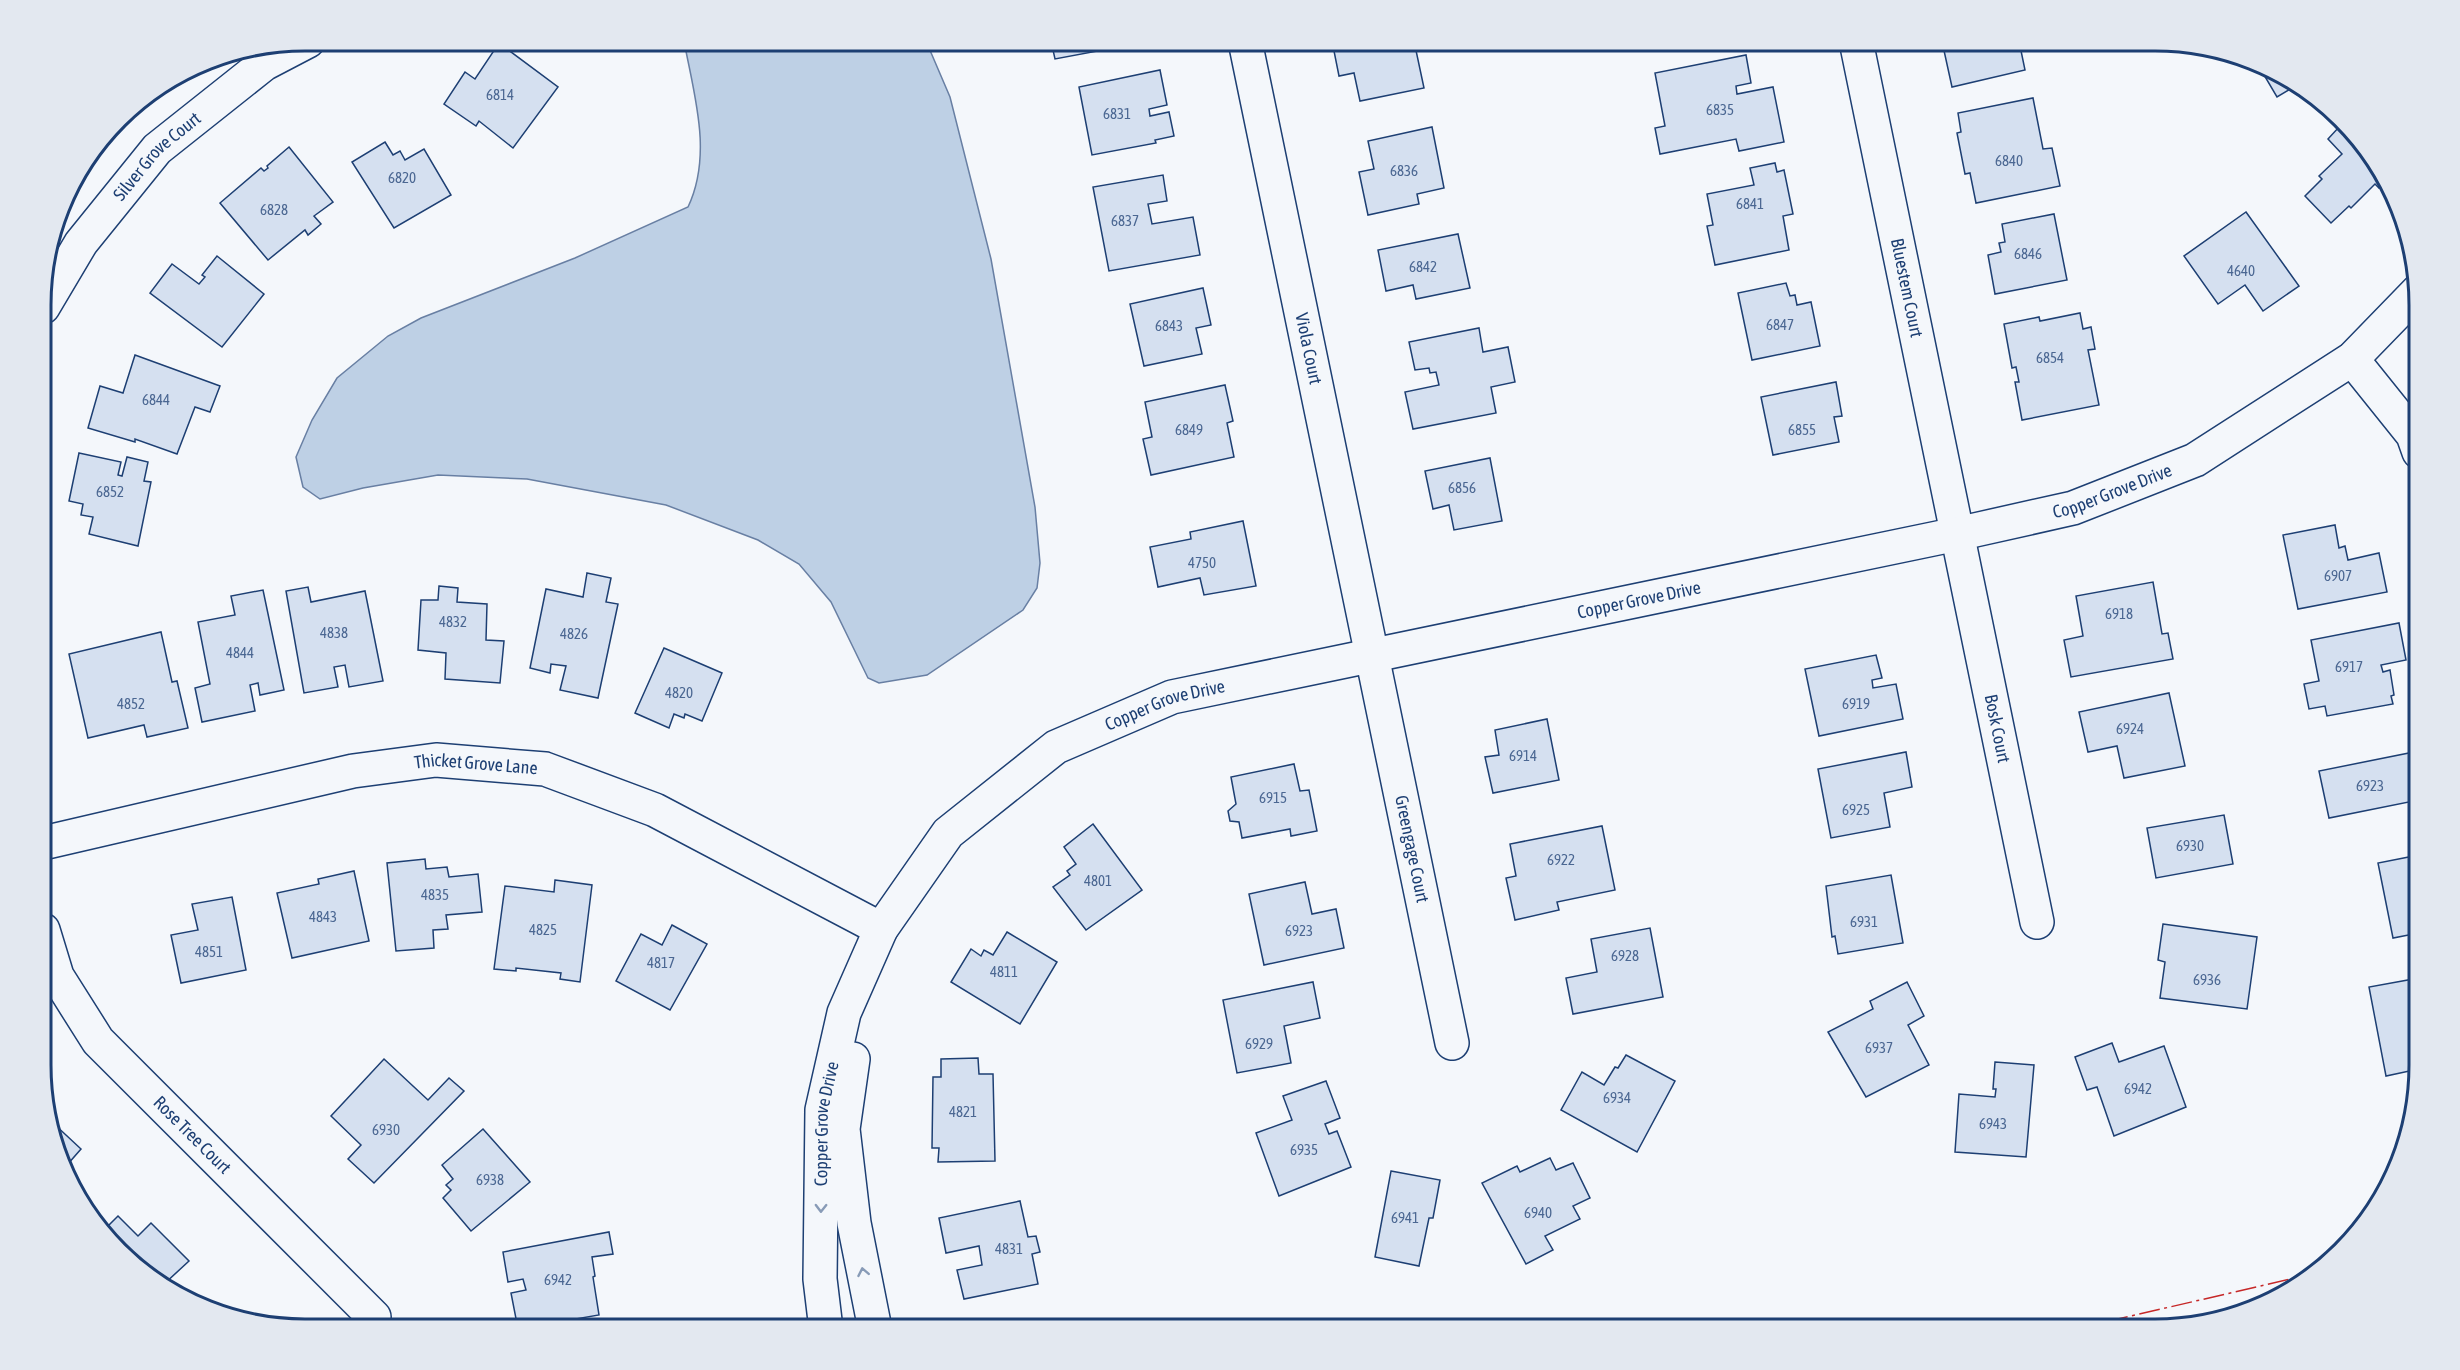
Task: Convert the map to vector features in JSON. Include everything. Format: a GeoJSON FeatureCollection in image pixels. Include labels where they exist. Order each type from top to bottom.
{"type":"FeatureCollection","features":[{"type":"Feature","properties":{"kind":"street","name":"Viola Court"},"geometry":{"type":"LineString","coordinates":[[1247,51],[1372,655]]}},
{"type":"Feature","properties":{"kind":"street","name":"Bluestem Court"},"geometry":{"type":"LineString","coordinates":[[1858,51],[1958,534]]}},
{"type":"Feature","properties":{"kind":"street","name":"Silver Grove Court"},"geometry":{"type":"LineString","coordinates":[[52,292],[81,243],[157,149],[264,64],[286,52]]}},
{"type":"Feature","properties":{"kind":"street","name":"Copper Grove Drive"},"geometry":{"type":"LineString","coordinates":[[825,1319],[820,1279],[822,1110],[844,1013],[881,928],[948,833],[1056,747],[1172,697],[1958,534],[2073,508],[2195,460],[2352,359],[2409,301]]}},
{"type":"Feature","properties":{"kind":"street"},"geometry":{"type":"LineString","coordinates":[[2352,359],[2409,430]]}},
{"type":"Feature","properties":{"kind":"street","name":"Bosk Court"},"geometry":{"type":"LineString","coordinates":[[1958,534],[2037,922]]}},
{"type":"Feature","properties":{"kind":"street","name":"Greengage Court"},"geometry":{"type":"LineString","coordinates":[[1372,655],[1452,1043]]}},
{"type":"Feature","properties":{"kind":"street","name":"Thicket Grove Lane"},"geometry":{"type":"LineString","coordinates":[[51,841],[353,771],[436,760],[545,769],[655,810],[881,928]]}},
{"type":"Feature","properties":{"kind":"street","name":"Copper Grove Drive"},"geometry":{"type":"LineString","coordinates":[[873,1319],[854,1222],[843,1129],[856,1036],[875,967],[881,928]]}},
{"type":"Feature","properties":{"kind":"street","name":"Rose Tree Court"},"geometry":{"type":"LineString","coordinates":[[51,956],[57,976],[98,1041],[374,1317]]}},
{"type":"Feature","properties":{"kind":"water"},"geometry":{"type":"Polygon","coordinates":[[[686,51],[930,51],[950,97],[991,259],[1035,507],[1040,563],[1037,588],[1023,610],[927,675],[879,683],[868,678],[831,602],[799,564],[758,540],[666,505],[527,479],[438,475],[363,488],[320,499],[303,487],[296,457],[312,420],[337,378],[388,336],[421,318],[575,258],[688,207],[699,166],[699,124],[686,51]]]}},
{"type":"Feature","properties":{"kind":"building"},"geometry":{"type":"Polygon","coordinates":[[[494,51],[510,51],[558,87],[513,148],[479,121],[476,126],[444,104],[465,72],[475,79],[494,51]]]}},
{"type":"Feature","properties":{"kind":"building"},"geometry":{"type":"Polygon","coordinates":[[[1053,51],[1098,51],[1055,59],[1053,51]]]}},
{"type":"Feature","properties":{"kind":"building"},"geometry":{"type":"Polygon","coordinates":[[[1334,51],[1416,51],[1424,88],[1360,101],[1354,73],[1339,76],[1334,51]]]}},
{"type":"Feature","properties":{"kind":"building"},"geometry":{"type":"Polygon","coordinates":[[[1944,51],[2021,51],[2025,70],[1952,87],[1944,51]]]}},
{"type":"Feature","properties":{"kind":"building"},"geometry":{"type":"Polygon","coordinates":[[[1746,55],[1751,83],[1736,86],[1737,94],[1773,87],[1784,142],[1739,151],[1736,139],[1660,154],[1655,128],[1665,126],[1655,73],[1746,55]]]}},
{"type":"Feature","properties":{"kind":"building"},"geometry":{"type":"Polygon","coordinates":[[[1160,70],[1167,105],[1149,109],[1150,116],[1169,112],[1174,136],[1155,140],[1156,143],[1092,155],[1079,87],[1160,70]]]}},
{"type":"Feature","properties":{"kind":"building"},"geometry":{"type":"Polygon","coordinates":[[[2264,75],[2289,90],[2277,97],[2264,75]]]}},
{"type":"Feature","properties":{"kind":"building"},"geometry":{"type":"Polygon","coordinates":[[[2033,98],[2043,149],[2052,148],[2060,186],[1976,203],[1970,173],[1965,174],[1957,133],[1961,132],[1958,113],[2033,98]]]}},
{"type":"Feature","properties":{"kind":"building"},"geometry":{"type":"Polygon","coordinates":[[[1432,127],[1444,188],[1417,194],[1419,204],[1368,215],[1359,172],[1374,169],[1368,141],[1432,127]]]}},
{"type":"Feature","properties":{"kind":"building"},"geometry":{"type":"Polygon","coordinates":[[[2338,128],[2357,150],[2380,187],[2375,184],[2351,208],[2349,206],[2331,223],[2305,196],[2322,179],[2319,176],[2342,154],[2328,139],[2338,128]]]}},
{"type":"Feature","properties":{"kind":"building"},"geometry":{"type":"Polygon","coordinates":[[[385,142],[393,155],[400,151],[405,160],[424,149],[451,195],[394,228],[352,162],[385,142]]]}},
{"type":"Feature","properties":{"kind":"building"},"geometry":{"type":"Polygon","coordinates":[[[289,147],[333,202],[314,216],[321,224],[308,235],[305,230],[268,260],[220,203],[261,168],[264,171],[268,168],[267,166],[289,147]]]}},
{"type":"Feature","properties":{"kind":"building"},"geometry":{"type":"Polygon","coordinates":[[[1775,163],[1777,172],[1784,170],[1793,214],[1783,216],[1789,250],[1715,265],[1707,226],[1713,225],[1707,194],[1754,185],[1750,168],[1775,163]]]}},
{"type":"Feature","properties":{"kind":"building"},"geometry":{"type":"Polygon","coordinates":[[[1163,175],[1167,201],[1148,204],[1152,224],[1193,217],[1200,255],[1109,271],[1093,187],[1163,175]]]}},
{"type":"Feature","properties":{"kind":"building"},"geometry":{"type":"Polygon","coordinates":[[[2246,212],[2299,286],[2263,311],[2245,285],[2218,304],[2184,256],[2246,212]]]}},
{"type":"Feature","properties":{"kind":"building"},"geometry":{"type":"Polygon","coordinates":[[[2054,214],[2067,280],[1995,294],[1988,255],[2001,252],[1999,243],[2005,242],[2002,224],[2054,214]]]}},
{"type":"Feature","properties":{"kind":"building"},"geometry":{"type":"Polygon","coordinates":[[[1458,234],[1470,288],[1416,299],[1413,285],[1386,291],[1378,250],[1458,234]]]}},
{"type":"Feature","properties":{"kind":"building"},"geometry":{"type":"Polygon","coordinates":[[[217,256],[264,294],[222,347],[150,293],[172,264],[199,284],[205,277],[202,275],[217,256]]]}},
{"type":"Feature","properties":{"kind":"building"},"geometry":{"type":"Polygon","coordinates":[[[1786,283],[1790,296],[1795,295],[1797,305],[1811,302],[1820,346],[1752,360],[1738,293],[1786,283]]]}},
{"type":"Feature","properties":{"kind":"building"},"geometry":{"type":"Polygon","coordinates":[[[1203,288],[1211,325],[1196,328],[1202,354],[1144,366],[1130,304],[1203,288]]]}},
{"type":"Feature","properties":{"kind":"building"},"geometry":{"type":"Polygon","coordinates":[[[2080,313],[2083,329],[2091,327],[2095,349],[2088,350],[2099,405],[2022,420],[2015,382],[2019,382],[2016,367],[2012,368],[2004,324],[2039,317],[2040,321],[2080,313]]]}},
{"type":"Feature","properties":{"kind":"building"},"geometry":{"type":"Polygon","coordinates":[[[1479,328],[1483,352],[1508,347],[1515,382],[1491,387],[1496,413],[1413,429],[1405,392],[1439,385],[1436,372],[1430,373],[1429,368],[1415,370],[1409,342],[1479,328]]]}},
{"type":"Feature","properties":{"kind":"building"},"geometry":{"type":"Polygon","coordinates":[[[135,355],[220,386],[210,412],[195,407],[177,454],[135,439],[135,442],[88,428],[100,386],[123,393],[135,355]]]}},
{"type":"Feature","properties":{"kind":"building"},"geometry":{"type":"Polygon","coordinates":[[[1836,382],[1842,416],[1834,417],[1839,442],[1773,455],[1761,397],[1836,382]]]}},
{"type":"Feature","properties":{"kind":"building"},"geometry":{"type":"Polygon","coordinates":[[[1225,385],[1233,421],[1227,423],[1234,457],[1151,475],[1143,439],[1152,437],[1145,402],[1225,385]]]}},
{"type":"Feature","properties":{"kind":"building"},"geometry":{"type":"Polygon","coordinates":[[[79,453],[121,462],[118,475],[122,476],[127,457],[148,462],[144,481],[151,482],[138,546],[89,534],[93,517],[81,515],[83,504],[69,501],[79,453]]]}},
{"type":"Feature","properties":{"kind":"building"},"geometry":{"type":"Polygon","coordinates":[[[1490,458],[1502,521],[1454,530],[1449,505],[1433,509],[1425,471],[1490,458]]]}},
{"type":"Feature","properties":{"kind":"building"},"geometry":{"type":"Polygon","coordinates":[[[1243,521],[1256,586],[1204,595],[1200,578],[1158,587],[1150,547],[1191,539],[1190,532],[1243,521]]]}},
{"type":"Feature","properties":{"kind":"building"},"geometry":{"type":"Polygon","coordinates":[[[2335,525],[2339,548],[2345,546],[2348,560],[2379,553],[2387,592],[2298,609],[2283,535],[2335,525]]]}},
{"type":"Feature","properties":{"kind":"building"},"geometry":{"type":"Polygon","coordinates":[[[587,573],[611,578],[606,602],[618,604],[598,698],[560,690],[566,666],[551,664],[550,673],[530,668],[546,589],[583,597],[587,573]]]}},
{"type":"Feature","properties":{"kind":"building"},"geometry":{"type":"Polygon","coordinates":[[[2153,582],[2162,634],[2168,633],[2173,659],[2071,677],[2064,640],[2083,636],[2076,596],[2153,582]]]}},
{"type":"Feature","properties":{"kind":"building"},"geometry":{"type":"Polygon","coordinates":[[[439,586],[458,588],[457,602],[487,604],[486,640],[504,641],[500,683],[445,679],[446,653],[418,650],[421,600],[438,600],[439,586]]]}},
{"type":"Feature","properties":{"kind":"building"},"geometry":{"type":"Polygon","coordinates":[[[308,587],[311,602],[365,591],[383,681],[349,687],[345,665],[334,667],[338,687],[304,693],[286,591],[308,587]]]}},
{"type":"Feature","properties":{"kind":"building"},"geometry":{"type":"Polygon","coordinates":[[[263,590],[284,690],[260,695],[258,683],[250,685],[255,711],[202,722],[195,688],[210,684],[198,622],[235,615],[231,596],[263,590]]]}},
{"type":"Feature","properties":{"kind":"building"},"geometry":{"type":"Polygon","coordinates":[[[2399,623],[2406,660],[2381,665],[2383,672],[2390,670],[2393,704],[2327,716],[2325,706],[2309,709],[2304,684],[2319,681],[2311,640],[2399,623]]]}},
{"type":"Feature","properties":{"kind":"building"},"geometry":{"type":"Polygon","coordinates":[[[161,632],[172,682],[177,681],[188,728],[147,737],[144,725],[88,738],[69,654],[161,632]]]}},
{"type":"Feature","properties":{"kind":"building"},"geometry":{"type":"Polygon","coordinates":[[[664,648],[722,673],[702,721],[685,714],[684,718],[674,714],[669,728],[635,713],[664,648]]]}},
{"type":"Feature","properties":{"kind":"building"},"geometry":{"type":"Polygon","coordinates":[[[1876,655],[1882,678],[1872,680],[1873,688],[1896,684],[1903,719],[1819,736],[1805,669],[1876,655]]]}},
{"type":"Feature","properties":{"kind":"building"},"geometry":{"type":"Polygon","coordinates":[[[2169,693],[2185,766],[2124,778],[2117,746],[2088,752],[2079,712],[2169,693]]]}},
{"type":"Feature","properties":{"kind":"building"},"geometry":{"type":"Polygon","coordinates":[[[1547,719],[1559,780],[1493,793],[1485,757],[1499,755],[1495,730],[1547,719]]]}},
{"type":"Feature","properties":{"kind":"building"},"geometry":{"type":"Polygon","coordinates":[[[1906,752],[1912,787],[1884,793],[1890,827],[1831,838],[1818,769],[1906,752]]]}},
{"type":"Feature","properties":{"kind":"building"},"geometry":{"type":"Polygon","coordinates":[[[2409,753],[2409,802],[2329,818],[2319,771],[2409,753]]]}},
{"type":"Feature","properties":{"kind":"building"},"geometry":{"type":"Polygon","coordinates":[[[1294,764],[1300,791],[1309,790],[1317,831],[1291,836],[1290,829],[1242,838],[1239,822],[1230,821],[1228,811],[1236,804],[1231,777],[1294,764]]]}},
{"type":"Feature","properties":{"kind":"building"},"geometry":{"type":"Polygon","coordinates":[[[2224,815],[2233,864],[2156,878],[2147,828],[2224,815]]]}},
{"type":"Feature","properties":{"kind":"building"},"geometry":{"type":"Polygon","coordinates":[[[1093,824],[1142,890],[1086,930],[1053,887],[1070,875],[1067,871],[1076,864],[1064,847],[1093,824]]]}},
{"type":"Feature","properties":{"kind":"building"},"geometry":{"type":"Polygon","coordinates":[[[1602,826],[1615,890],[1557,902],[1559,910],[1515,920],[1506,878],[1516,876],[1510,844],[1602,826]]]}},
{"type":"Feature","properties":{"kind":"building"},"geometry":{"type":"Polygon","coordinates":[[[2409,857],[2409,935],[2393,938],[2378,863],[2409,857]]]}},
{"type":"Feature","properties":{"kind":"building"},"geometry":{"type":"Polygon","coordinates":[[[425,859],[426,869],[447,867],[449,877],[478,874],[482,912],[446,915],[448,929],[433,930],[434,948],[396,951],[387,863],[425,859]]]}},
{"type":"Feature","properties":{"kind":"building"},"geometry":{"type":"Polygon","coordinates":[[[354,871],[369,941],[292,958],[277,893],[319,884],[318,879],[354,871]]]}},
{"type":"Feature","properties":{"kind":"building"},"geometry":{"type":"Polygon","coordinates":[[[1891,875],[1903,943],[1838,954],[1835,936],[1832,937],[1826,886],[1891,875]]]}},
{"type":"Feature","properties":{"kind":"building"},"geometry":{"type":"Polygon","coordinates":[[[555,880],[592,885],[580,982],[560,979],[561,973],[516,968],[516,971],[494,969],[505,886],[554,892],[555,880]]]}},
{"type":"Feature","properties":{"kind":"building"},"geometry":{"type":"Polygon","coordinates":[[[1305,882],[1312,914],[1336,909],[1344,948],[1264,965],[1249,894],[1305,882]]]}},
{"type":"Feature","properties":{"kind":"building"},"geometry":{"type":"Polygon","coordinates":[[[232,897],[246,970],[181,983],[171,935],[198,930],[192,904],[232,897]]]}},
{"type":"Feature","properties":{"kind":"building"},"geometry":{"type":"Polygon","coordinates":[[[2163,924],[2257,937],[2247,1009],[2160,998],[2165,962],[2158,960],[2163,924]]]}},
{"type":"Feature","properties":{"kind":"building"},"geometry":{"type":"Polygon","coordinates":[[[672,925],[707,944],[670,1010],[616,981],[641,934],[662,945],[672,925]]]}},
{"type":"Feature","properties":{"kind":"building"},"geometry":{"type":"Polygon","coordinates":[[[1650,928],[1663,997],[1573,1014],[1566,978],[1597,972],[1591,939],[1650,928]]]}},
{"type":"Feature","properties":{"kind":"building"},"geometry":{"type":"Polygon","coordinates":[[[1007,932],[1057,962],[1020,1024],[951,982],[971,949],[981,956],[984,950],[993,955],[1007,932]]]}},
{"type":"Feature","properties":{"kind":"building"},"geometry":{"type":"Polygon","coordinates":[[[2409,980],[2409,1071],[2386,1076],[2369,987],[2409,980]]]}},
{"type":"Feature","properties":{"kind":"building"},"geometry":{"type":"Polygon","coordinates":[[[1313,982],[1320,1018],[1284,1026],[1291,1063],[1237,1073],[1223,1000],[1313,982]]]}},
{"type":"Feature","properties":{"kind":"building"},"geometry":{"type":"Polygon","coordinates":[[[1907,982],[1924,1016],[1908,1025],[1929,1065],[1866,1097],[1828,1032],[1873,1009],[1870,1001],[1907,982]]]}},
{"type":"Feature","properties":{"kind":"building"},"geometry":{"type":"Polygon","coordinates":[[[2112,1043],[2119,1062],[2164,1046],[2186,1107],[2114,1136],[2097,1087],[2087,1090],[2075,1057],[2112,1043]]]}},
{"type":"Feature","properties":{"kind":"building"},"geometry":{"type":"Polygon","coordinates":[[[1626,1055],[1675,1081],[1637,1152],[1561,1110],[1582,1072],[1604,1085],[1626,1055]]]}},
{"type":"Feature","properties":{"kind":"building"},"geometry":{"type":"Polygon","coordinates":[[[978,1058],[979,1074],[993,1074],[995,1161],[938,1162],[939,1148],[932,1148],[933,1077],[941,1077],[941,1059],[978,1058]]]}},
{"type":"Feature","properties":{"kind":"building"},"geometry":{"type":"Polygon","coordinates":[[[384,1059],[428,1100],[449,1078],[464,1091],[374,1183],[348,1159],[361,1145],[331,1116],[384,1059]]]}},
{"type":"Feature","properties":{"kind":"building"},"geometry":{"type":"Polygon","coordinates":[[[1995,1062],[2034,1065],[2026,1157],[1955,1152],[1959,1094],[1995,1097],[1996,1089],[1993,1089],[1995,1062]]]}},
{"type":"Feature","properties":{"kind":"building"},"geometry":{"type":"Polygon","coordinates":[[[1326,1081],[1340,1118],[1325,1124],[1329,1134],[1337,1131],[1351,1167],[1279,1196],[1256,1133],[1292,1120],[1283,1096],[1326,1081]]]}},
{"type":"Feature","properties":{"kind":"building"},"geometry":{"type":"Polygon","coordinates":[[[59,1129],[81,1149],[70,1162],[59,1129]]]}},
{"type":"Feature","properties":{"kind":"building"},"geometry":{"type":"Polygon","coordinates":[[[483,1129],[530,1182],[471,1231],[443,1198],[451,1190],[446,1185],[453,1179],[442,1165],[483,1129]]]}},
{"type":"Feature","properties":{"kind":"building"},"geometry":{"type":"Polygon","coordinates":[[[1550,1158],[1556,1170],[1573,1163],[1590,1198],[1573,1206],[1580,1219],[1545,1236],[1553,1250],[1526,1264],[1482,1183],[1517,1166],[1520,1172],[1550,1158]]]}},
{"type":"Feature","properties":{"kind":"building"},"geometry":{"type":"Polygon","coordinates":[[[1391,1171],[1440,1180],[1433,1218],[1429,1218],[1419,1266],[1375,1257],[1391,1171]]]}},
{"type":"Feature","properties":{"kind":"building"},"geometry":{"type":"Polygon","coordinates":[[[1020,1201],[1028,1237],[1036,1236],[1040,1252],[1032,1254],[1038,1284],[964,1299],[957,1270],[982,1265],[979,1246],[946,1253],[939,1218],[1020,1201]]]}},
{"type":"Feature","properties":{"kind":"building"},"geometry":{"type":"Polygon","coordinates":[[[118,1216],[138,1236],[151,1223],[189,1261],[169,1279],[137,1256],[108,1226],[118,1216]]]}},
{"type":"Feature","properties":{"kind":"building"},"geometry":{"type":"Polygon","coordinates":[[[609,1232],[613,1254],[592,1257],[599,1315],[576,1319],[516,1319],[511,1293],[526,1290],[523,1279],[508,1282],[503,1252],[609,1232]]]}},
{"type":"Feature","properties":{"kind":"power"},"geometry":{"type":"LineString","coordinates":[[2118,1319],[2292,1279]]}}]}
